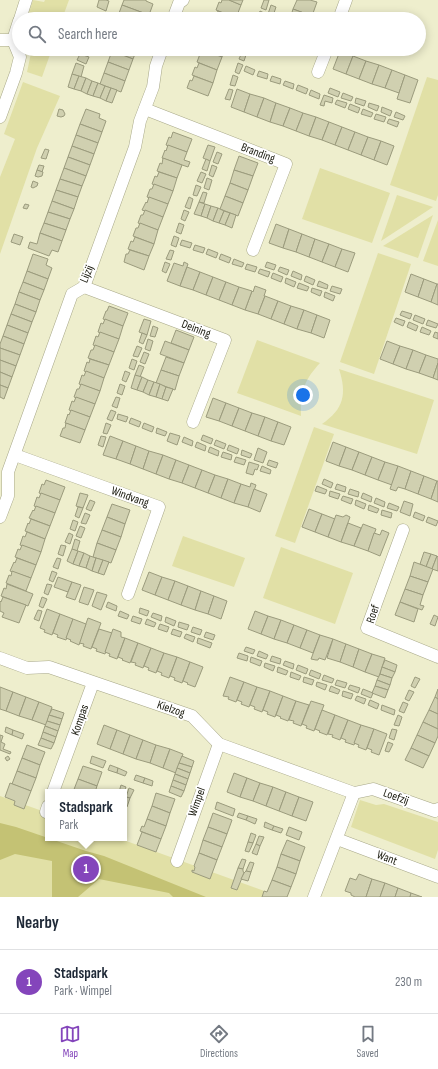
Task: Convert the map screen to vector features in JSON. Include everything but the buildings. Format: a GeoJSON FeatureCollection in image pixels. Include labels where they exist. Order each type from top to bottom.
{"type":"FeatureCollection","features":[{"type":"Feature","properties":{"kind":"street"},"geometry":{"type":"LineString","coordinates":[[22,12],[26,0]]}},
{"type":"Feature","properties":{"kind":"street"},"geometry":{"type":"LineString","coordinates":[[176,12],[179,3],[183,0]]}},
{"type":"Feature","properties":{"kind":"street"},"geometry":{"type":"LineString","coordinates":[[342,12],[346,0]]}},
{"type":"Feature","properties":{"kind":"street"},"geometry":{"type":"LineString","coordinates":[[0,40],[12,40]]}},
{"type":"Feature","properties":{"kind":"street"},"geometry":{"type":"LineString","coordinates":[[0,117],[16,73],[20,56]]}},
{"type":"Feature","properties":{"kind":"street","name":"Lijzij"},"geometry":{"type":"LineString","coordinates":[[0,517],[8,496],[8,472],[72,294],[84,286],[135,147],[140,121],[153,87],[156,66],[160,56]]}},
{"type":"Feature","properties":{"kind":"street"},"geometry":{"type":"LineString","coordinates":[[318,72],[324,56]]}},
{"type":"Feature","properties":{"kind":"street","name":"Branding"},"geometry":{"type":"LineString","coordinates":[[145,109],[286,164],[253,250]]}},
{"type":"Feature","properties":{"kind":"street","name":"Deining"},"geometry":{"type":"LineString","coordinates":[[84,286],[225,340],[193,422]]}},
{"type":"Feature","properties":{"kind":"street","name":"Windvang"},"geometry":{"type":"LineString","coordinates":[[15,455],[159,507],[128,594]]}},
{"type":"Feature","properties":{"kind":"street","name":"Roef"},"geometry":{"type":"LineString","coordinates":[[404,530],[367,628],[438,657]]}},
{"type":"Feature","properties":{"kind":"street","name":"Kielzog"},"geometry":{"type":"LineString","coordinates":[[0,658],[27,668],[49,667],[192,716],[219,744],[354,793]]}},
{"type":"Feature","properties":{"kind":"street","name":"Kompas"},"geometry":{"type":"LineString","coordinates":[[55,789],[93,682]]}},
{"type":"Feature","properties":{"kind":"street","name":"Wimpel"},"geometry":{"type":"LineString","coordinates":[[177,861],[219,744]]}},
{"type":"Feature","properties":{"kind":"street","name":"Loefzij"},"geometry":{"type":"LineString","coordinates":[[354,793],[373,789],[435,811],[438,809]]}},
{"type":"Feature","properties":{"kind":"street"},"geometry":{"type":"LineString","coordinates":[[314,897],[354,793]]}},
{"type":"Feature","properties":{"kind":"street","name":"Want"},"geometry":{"type":"LineString","coordinates":[[337,839],[438,877]]}},
{"type":"Feature","properties":{"kind":"shaded area"},"geometry":{"type":"Polygon","coordinates":[[[33,0],[44,2],[45,0],[69,0],[65,12],[29,12],[33,0]]]}},
{"type":"Feature","properties":{"kind":"shaded area"},"geometry":{"type":"Polygon","coordinates":[[[30,56],[50,56],[42,77],[27,72],[30,56]]]}},
{"type":"Feature","properties":{"kind":"shaded area"},"geometry":{"type":"Polygon","coordinates":[[[427,77],[438,80],[438,195],[436,201],[390,185],[427,77]]]}},
{"type":"Feature","properties":{"kind":"shaded area"},"geometry":{"type":"Polygon","coordinates":[[[23,82],[60,96],[37,148],[0,254],[0,177],[15,139],[4,134],[23,82]]]}},
{"type":"Feature","properties":{"kind":"shaded area"},"geometry":{"type":"Polygon","coordinates":[[[320,168],[390,193],[372,243],[302,219],[320,168]]]}},
{"type":"Feature","properties":{"kind":"shaded area"},"geometry":{"type":"Polygon","coordinates":[[[397,195],[433,207],[381,241],[397,195]]]}},
{"type":"Feature","properties":{"kind":"shaded area"},"geometry":{"type":"Polygon","coordinates":[[[433,215],[418,258],[383,246],[433,215]]]}},
{"type":"Feature","properties":{"kind":"shaded area"},"geometry":{"type":"Polygon","coordinates":[[[438,220],[438,266],[423,261],[438,220]]]}},
{"type":"Feature","properties":{"kind":"shaded area"},"geometry":{"type":"Polygon","coordinates":[[[378,253],[411,264],[374,374],[340,362],[378,253]]]}},
{"type":"Feature","properties":{"kind":"shaded area"},"geometry":{"type":"Polygon","coordinates":[[[257,340],[320,363],[310,375],[304,387],[301,400],[301,416],[237,393],[257,340]]]}},
{"type":"Feature","properties":{"kind":"shaded area"},"geometry":{"type":"Polygon","coordinates":[[[339,369],[434,400],[417,454],[322,424],[335,413],[342,400],[343,386],[339,369]]]}},
{"type":"Feature","properties":{"kind":"shaded area"},"geometry":{"type":"Polygon","coordinates":[[[314,427],[334,434],[295,543],[275,536],[314,427]]]}},
{"type":"Feature","properties":{"kind":"shaded area"},"geometry":{"type":"Polygon","coordinates":[[[183,536],[245,558],[234,587],[172,566],[183,536]]]}},
{"type":"Feature","properties":{"kind":"shaded area"},"geometry":{"type":"Polygon","coordinates":[[[281,547],[353,573],[335,624],[263,598],[281,547]]]}},
{"type":"Feature","properties":{"kind":"shaded area"},"geometry":{"type":"Polygon","coordinates":[[[0,796],[45,812],[45,841],[126,841],[281,897],[0,897],[0,796]]]}},
{"type":"Feature","properties":{"kind":"shaded area"},"geometry":{"type":"Polygon","coordinates":[[[360,800],[376,805],[384,804],[438,822],[438,850],[435,859],[351,827],[360,800]]]}},
{"type":"Feature","properties":{"kind":"shaded area"},"geometry":{"type":"Polygon","coordinates":[[[0,823],[45,837],[45,841],[57,841],[104,856],[206,897],[173,897],[169,893],[99,879],[78,897],[52,897],[52,861],[15,854],[0,860],[0,823]]]}},
{"type":"Feature","properties":{"kind":"place","name":"Stadspark"},"geometry":{"type":"Point","coordinates":[86,869]}}]}
